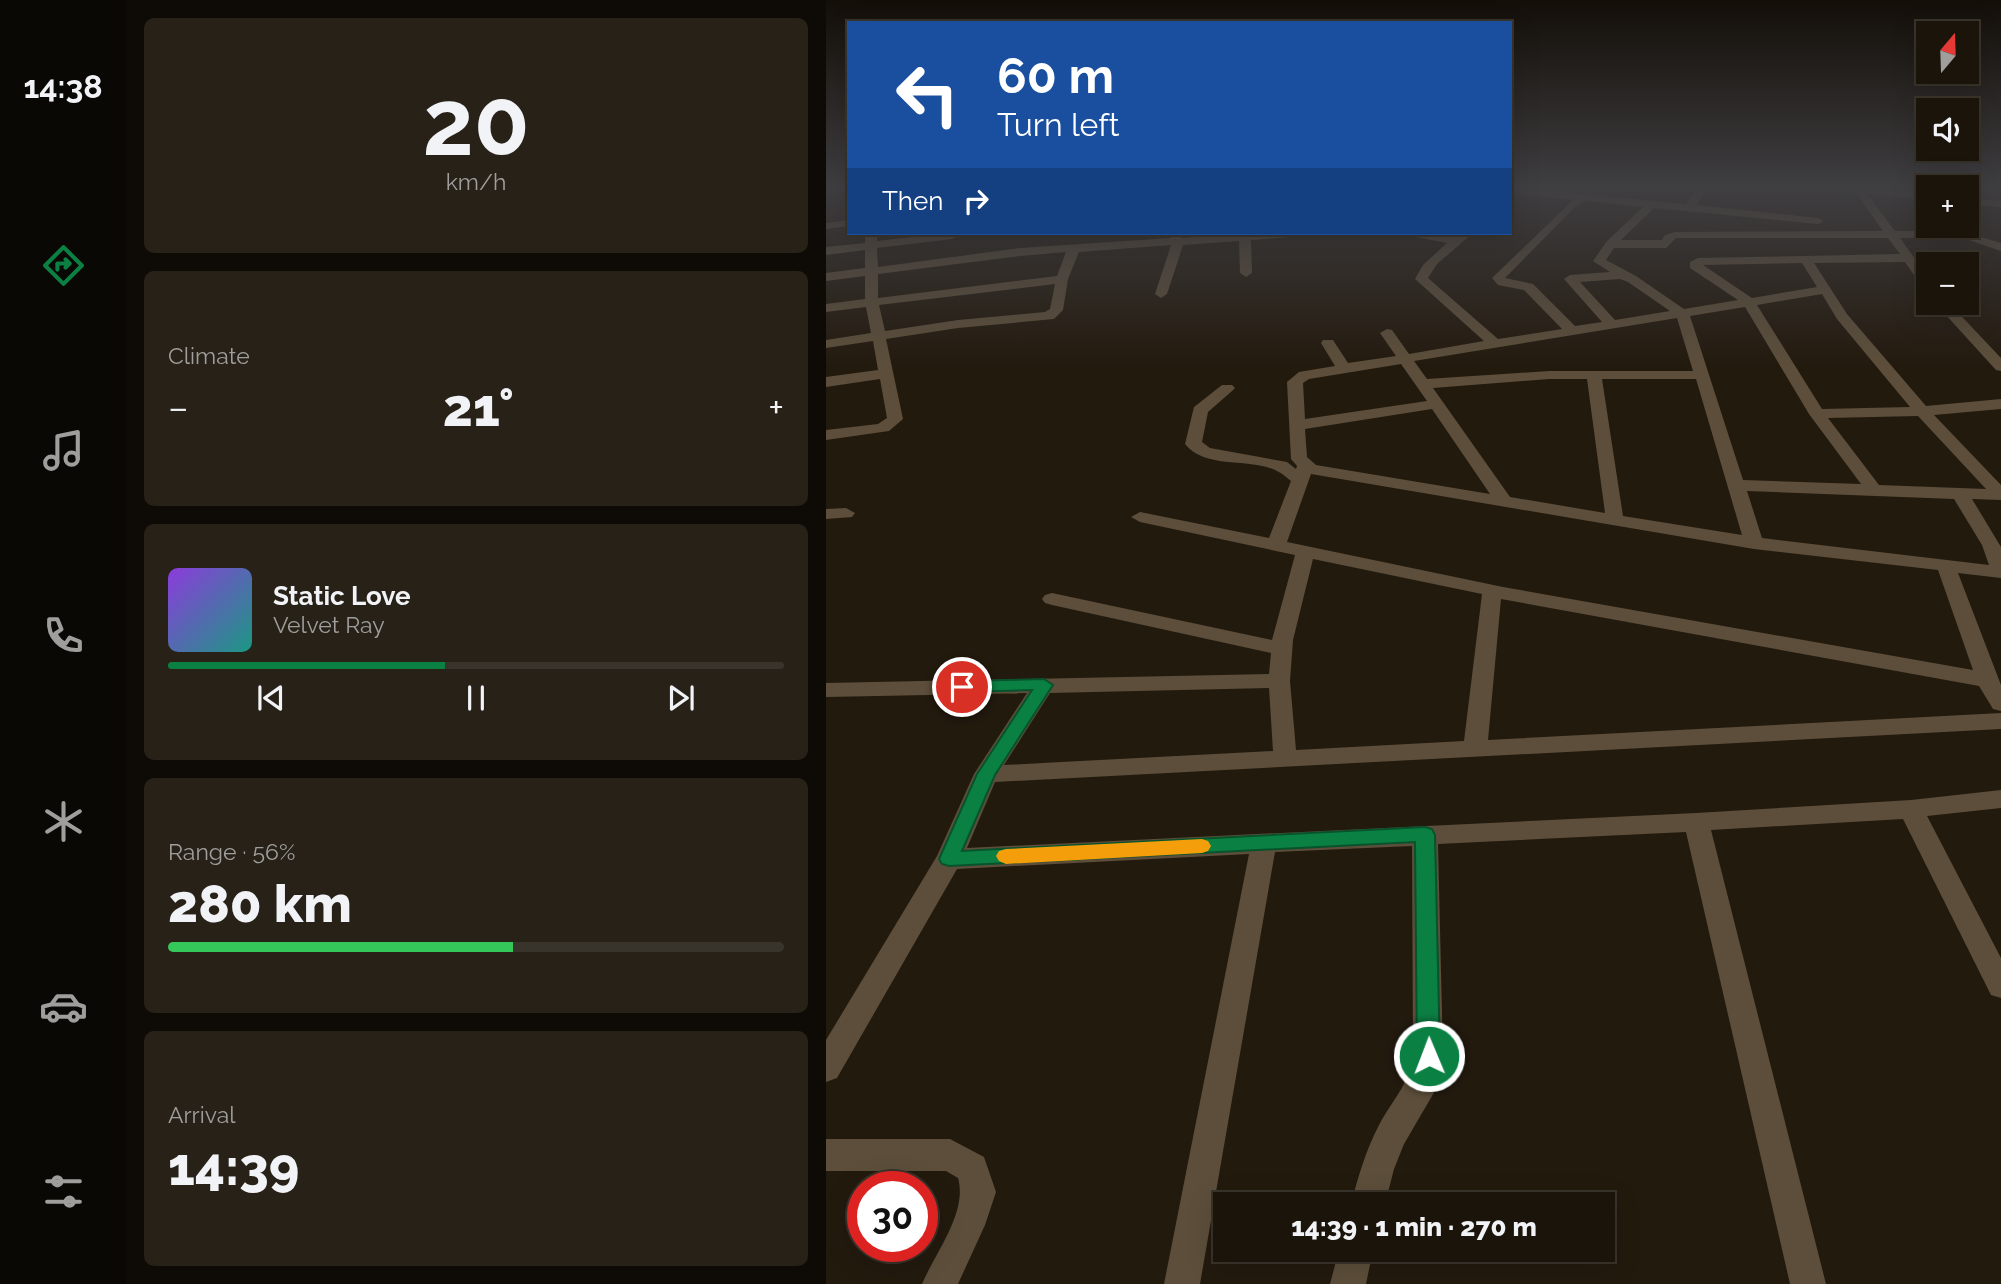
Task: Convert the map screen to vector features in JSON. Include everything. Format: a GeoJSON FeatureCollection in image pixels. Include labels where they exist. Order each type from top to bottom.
{"type":"FeatureCollection","features":[{"type":"Feature","properties":{"kind":"street"},"geometry":{"type":"LineString","coordinates":[[826,435],[883,428],[895,419],[872,302],[874,271],[872,247]]}},
{"type":"Feature","properties":{"kind":"street"},"geometry":{"type":"LineString","coordinates":[[956,247],[961,260]]}},
{"type":"Feature","properties":{"kind":"street"},"geometry":{"type":"LineString","coordinates":[[826,277],[1084,247]]}},
{"type":"Feature","properties":{"kind":"street"},"geometry":{"type":"LineString","coordinates":[[1161,294],[1173,247]]}},
{"type":"Feature","properties":{"kind":"street"},"geometry":{"type":"LineString","coordinates":[[1246,247],[1246,273]]}},
{"type":"Feature","properties":{"kind":"street"},"geometry":{"type":"LineString","coordinates":[[1450,247],[1427,267],[1420,279],[1496,345]]}},
{"type":"Feature","properties":{"kind":"street"},"geometry":{"type":"LineString","coordinates":[[1527,247],[1498,278],[1502,282],[1528,287],[1573,332]]}},
{"type":"Feature","properties":{"kind":"street"},"geometry":{"type":"LineString","coordinates":[[1609,247],[1599,261],[1683,314],[1754,542]]}},
{"type":"Feature","properties":{"kind":"street"},"geometry":{"type":"LineString","coordinates":[[1900,247],[1916,269]]}},
{"type":"Feature","properties":{"kind":"street"},"geometry":{"type":"LineString","coordinates":[[1943,247],[1995,248]]}},
{"type":"Feature","properties":{"kind":"street"},"geometry":{"type":"LineString","coordinates":[[826,344],[972,322],[1049,316],[1056,310],[1062,279],[1074,248]]}},
{"type":"Feature","properties":{"kind":"street"},"geometry":{"type":"LineString","coordinates":[[1805,258],[1824,290],[1922,411],[2001,495]]}},
{"type":"Feature","properties":{"kind":"street"},"geometry":{"type":"LineString","coordinates":[[1875,492],[1817,414],[1749,302],[1697,267],[1695,262],[1908,258]]}},
{"type":"Feature","properties":{"kind":"street"},"geometry":{"type":"LineString","coordinates":[[1614,326],[1570,279],[1623,275]]}},
{"type":"Feature","properties":{"kind":"street"},"geometry":{"type":"LineString","coordinates":[[826,308],[1062,279]]}},
{"type":"Feature","properties":{"kind":"street"},"geometry":{"type":"LineString","coordinates":[[1276,546],[1303,473],[1299,459],[1298,377],[1824,290]]}},
{"type":"Feature","properties":{"kind":"street"},"geometry":{"type":"LineString","coordinates":[[1953,315],[2001,367]]}},
{"type":"Feature","properties":{"kind":"street"},"geometry":{"type":"LineString","coordinates":[[1387,333],[1504,502]]}},
{"type":"Feature","properties":{"kind":"street"},"geometry":{"type":"LineString","coordinates":[[1328,343],[1343,369]]}},
{"type":"Feature","properties":{"kind":"street"},"geometry":{"type":"LineString","coordinates":[[826,382],[888,373]]}},
{"type":"Feature","properties":{"kind":"street"},"geometry":{"type":"LineString","coordinates":[[1423,384],[1594,374],[1702,375]]}},
{"type":"Feature","properties":{"kind":"street"},"geometry":{"type":"LineString","coordinates":[[1594,374],[1615,520]]}},
{"type":"Feature","properties":{"kind":"street"},"geometry":{"type":"LineString","coordinates":[[1227,388],[1200,410],[1193,444],[1205,452],[1281,466],[1303,473],[1754,542],[2001,572],[1991,545],[1961,495]]}},
{"type":"Feature","properties":{"kind":"street"},"geometry":{"type":"LineString","coordinates":[[1298,425],[1437,404]]}},
{"type":"Feature","properties":{"kind":"street"},"geometry":{"type":"LineString","coordinates":[[1817,414],[1922,411],[2001,404]]}},
{"type":"Feature","properties":{"kind":"street"},"geometry":{"type":"LineString","coordinates":[[1735,485],[2001,495]]}},
{"type":"Feature","properties":{"kind":"street"},"geometry":{"type":"LineString","coordinates":[[826,514],[846,513]]}},
{"type":"Feature","properties":{"kind":"street"},"geometry":{"type":"LineString","coordinates":[[1140,517],[1492,591],[1987,680]]}},
{"type":"Feature","properties":{"kind":"street"},"geometry":{"type":"LineString","coordinates":[[1285,758],[1279,681],[1282,649],[1305,552]]}},
{"type":"Feature","properties":{"kind":"street"},"geometry":{"type":"LineString","coordinates":[[1946,566],[1987,680],[2001,704]]}},
{"type":"Feature","properties":{"kind":"street"},"geometry":{"type":"LineString","coordinates":[[1475,748],[1492,591]]}},
{"type":"Feature","properties":{"kind":"street"},"geometry":{"type":"LineString","coordinates":[[1052,599],[1282,649]]}},
{"type":"Feature","properties":{"kind":"street"},"geometry":{"type":"LineString","coordinates":[[826,690],[1279,681]]}},
{"type":"Feature","properties":{"kind":"street"},"geometry":{"type":"LineString","coordinates":[[826,1068],[949,859],[986,774],[1044,685]]}},
{"type":"Feature","properties":{"kind":"street"},"geometry":{"type":"LineString","coordinates":[[986,774],[2001,721]]}},
{"type":"Feature","properties":{"kind":"street"},"geometry":{"type":"LineString","coordinates":[[949,859],[1696,822],[1911,809],[2001,799]]}},
{"type":"Feature","properties":{"kind":"street"},"geometry":{"type":"LineString","coordinates":[[1911,809],[2001,986]]}},
{"type":"Feature","properties":{"kind":"street"},"geometry":{"type":"LineString","coordinates":[[1696,822],[1808,1284]]}},
{"type":"Feature","properties":{"kind":"street"},"geometry":{"type":"LineString","coordinates":[[1371,1192],[1391,1135],[1423,1084],[1429,1056],[1425,835]]}},
{"type":"Feature","properties":{"kind":"street"},"geometry":{"type":"LineString","coordinates":[[1182,1284],[1264,843]]}},
{"type":"Feature","properties":{"kind":"street"},"geometry":{"type":"LineString","coordinates":[[826,1155],[950,1155],[972,1168],[979,1192],[968,1226],[940,1284]]}},
{"type":"Feature","properties":{"kind":"street"},"geometry":{"type":"LineString","coordinates":[[1348,1284],[1353,1262]]}},
{"type":"Feature","properties":{"kind":"slow traffic"},"geometry":{"type":"LineString","coordinates":[[1006,856],[1202,846]]}},
{"type":"Feature","properties":{"kind":"route"},"geometry":{"type":"LineString","coordinates":[[962,687],[1044,685],[986,774],[949,859],[1425,835],[1429,1056]]}}]}
